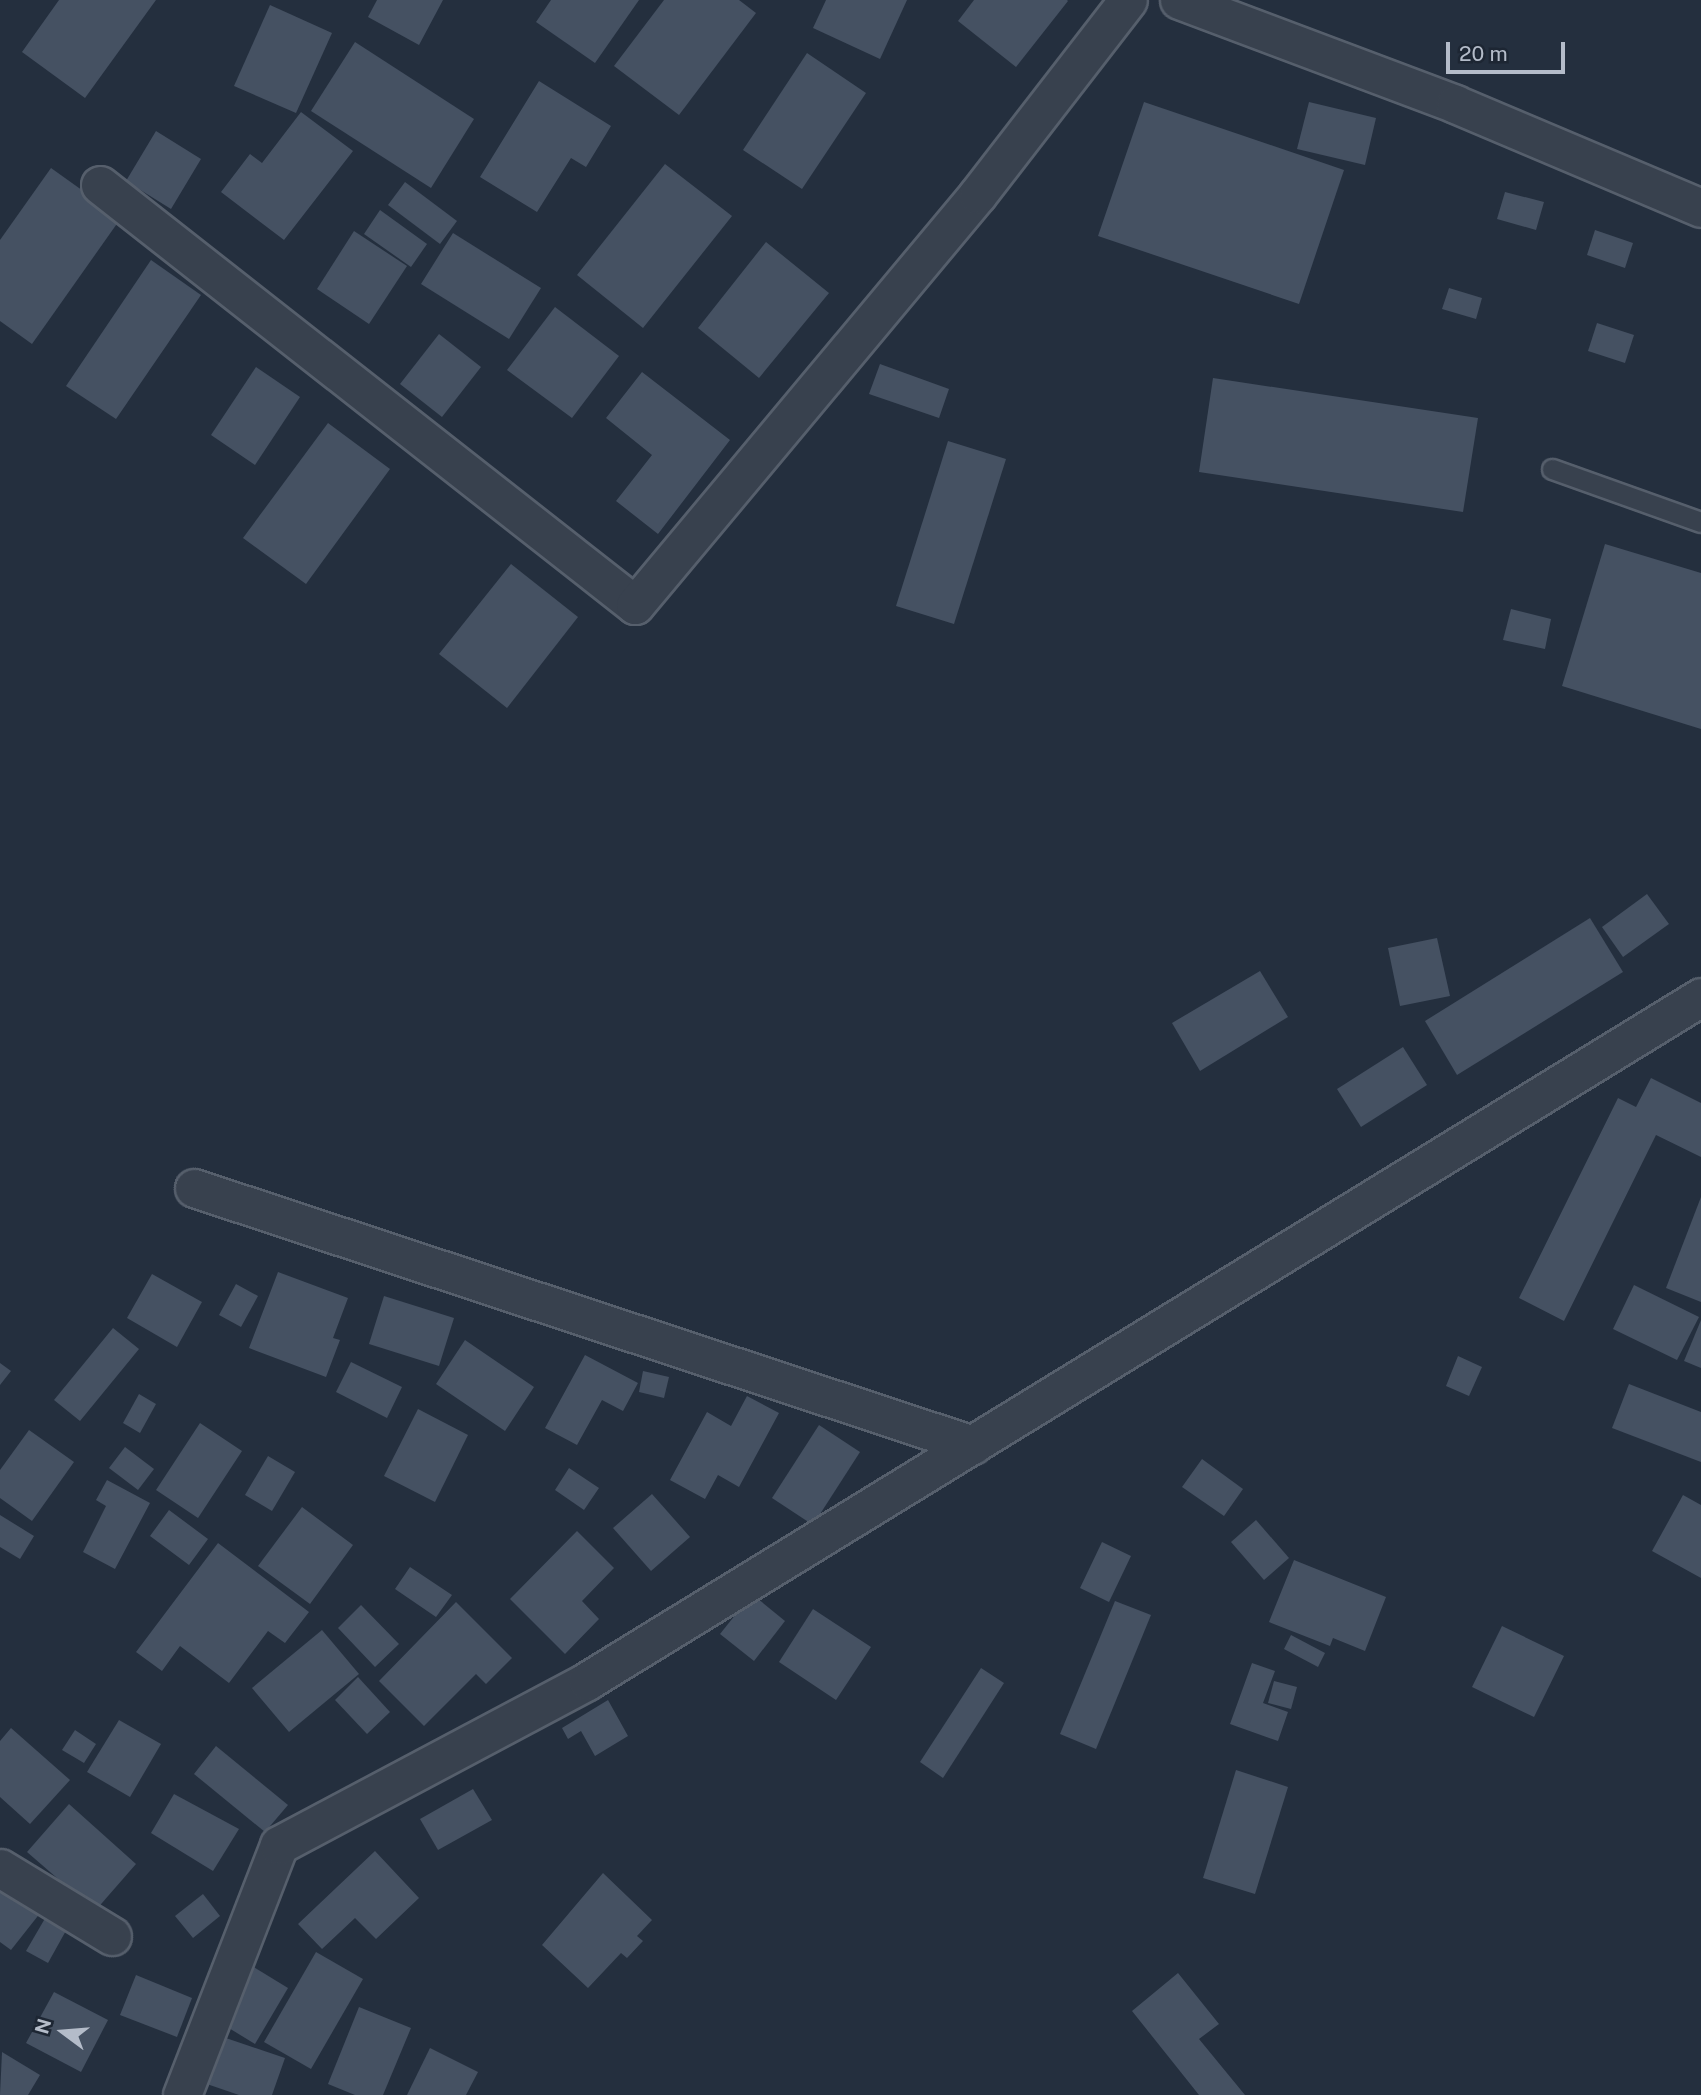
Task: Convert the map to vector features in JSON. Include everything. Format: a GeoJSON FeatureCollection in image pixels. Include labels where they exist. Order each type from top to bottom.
{"type":"FeatureCollection","features":[{"type":"Feature","properties":{"kind":"street"},"geometry":{"type":"LineString","coordinates":[[100,185],[635,605],[978,194],[1128,0]]}},
{"type":"Feature","properties":{"kind":"street"},"geometry":{"type":"LineString","coordinates":[[1179,0],[1455,104],[1701,208]]}},
{"type":"Feature","properties":{"kind":"street"},"geometry":{"type":"LineString","coordinates":[[182,2095],[279,1845],[587,1681],[1701,997]]}},
{"type":"Feature","properties":{"kind":"street"},"geometry":{"type":"LineString","coordinates":[[194,1188],[973,1445]]}},
{"type":"Feature","properties":{"kind":"street"},"geometry":{"type":"LineString","coordinates":[[0,1868],[111,1936]]}},
{"type":"Feature","properties":{"kind":"lane"},"geometry":{"type":"LineString","coordinates":[[1552,470],[1701,522]]}},
{"type":"Feature","properties":{"kind":"building"},"geometry":{"type":"Polygon","coordinates":[[[59,0],[156,0],[85,98],[22,52],[59,0]]]}},
{"type":"Feature","properties":{"kind":"building"},"geometry":{"type":"Polygon","coordinates":[[[377,0],[443,0],[419,45],[368,17],[377,0]]]}},
{"type":"Feature","properties":{"kind":"building"},"geometry":{"type":"Polygon","coordinates":[[[551,0],[639,0],[595,63],[536,22],[551,0]]]}},
{"type":"Feature","properties":{"kind":"building"},"geometry":{"type":"Polygon","coordinates":[[[664,0],[739,0],[756,13],[679,115],[614,66],[664,0]]]}},
{"type":"Feature","properties":{"kind":"building"},"geometry":{"type":"Polygon","coordinates":[[[826,0],[907,0],[880,59],[813,28],[826,0]]]}},
{"type":"Feature","properties":{"kind":"building"},"geometry":{"type":"Polygon","coordinates":[[[974,0],[1068,1],[1016,67],[958,21],[974,0]]]}},
{"type":"Feature","properties":{"kind":"building"},"geometry":{"type":"Polygon","coordinates":[[[270,5],[332,33],[296,113],[234,86],[270,5]]]}},
{"type":"Feature","properties":{"kind":"building"},"geometry":{"type":"Polygon","coordinates":[[[355,42],[474,119],[431,188],[311,111],[355,42]]]}},
{"type":"Feature","properties":{"kind":"building"},"geometry":{"type":"Polygon","coordinates":[[[807,53],[866,93],[802,189],[743,150],[807,53]]]}},
{"type":"Feature","properties":{"kind":"building"},"geometry":{"type":"Polygon","coordinates":[[[539,81],[611,126],[586,167],[571,158],[537,212],[480,177],[539,81]]]}},
{"type":"Feature","properties":{"kind":"building"},"geometry":{"type":"Polygon","coordinates":[[[1144,102],[1344,170],[1299,304],[1098,236],[1144,102]]]}},
{"type":"Feature","properties":{"kind":"building"},"geometry":{"type":"Polygon","coordinates":[[[1309,102],[1376,118],[1365,165],[1297,149],[1309,102]]]}},
{"type":"Feature","properties":{"kind":"building"},"geometry":{"type":"Polygon","coordinates":[[[301,112],[353,151],[284,240],[221,192],[250,154],[262,163],[301,112]]]}},
{"type":"Feature","properties":{"kind":"building"},"geometry":{"type":"Polygon","coordinates":[[[156,131],[201,159],[171,209],[126,181],[156,131]]]}},
{"type":"Feature","properties":{"kind":"building"},"geometry":{"type":"Polygon","coordinates":[[[665,164],[732,216],[643,328],[577,275],[665,164]]]}},
{"type":"Feature","properties":{"kind":"building"},"geometry":{"type":"Polygon","coordinates":[[[51,168],[121,218],[32,344],[0,321],[0,240],[51,168]]]}},
{"type":"Feature","properties":{"kind":"building"},"geometry":{"type":"Polygon","coordinates":[[[405,182],[457,221],[440,244],[388,205],[405,182]]]}},
{"type":"Feature","properties":{"kind":"building"},"geometry":{"type":"Polygon","coordinates":[[[1505,192],[1544,202],[1536,230],[1497,219],[1505,192]]]}},
{"type":"Feature","properties":{"kind":"building"},"geometry":{"type":"Polygon","coordinates":[[[380,210],[427,244],[411,267],[364,234],[380,210]]]}},
{"type":"Feature","properties":{"kind":"building"},"geometry":{"type":"Polygon","coordinates":[[[1595,230],[1633,243],[1625,268],[1587,255],[1595,230]]]}},
{"type":"Feature","properties":{"kind":"building"},"geometry":{"type":"Polygon","coordinates":[[[354,231],[407,266],[369,324],[317,289],[354,231]]]}},
{"type":"Feature","properties":{"kind":"building"},"geometry":{"type":"Polygon","coordinates":[[[453,233],[541,288],[509,339],[421,284],[453,233]]]}},
{"type":"Feature","properties":{"kind":"building"},"geometry":{"type":"Polygon","coordinates":[[[766,242],[829,293],[759,378],[698,328],[766,242]]]}},
{"type":"Feature","properties":{"kind":"building"},"geometry":{"type":"Polygon","coordinates":[[[151,260],[201,295],[116,419],[66,386],[151,260]]]}},
{"type":"Feature","properties":{"kind":"building"},"geometry":{"type":"Polygon","coordinates":[[[1449,288],[1482,298],[1476,319],[1442,309],[1449,288]]]}},
{"type":"Feature","properties":{"kind":"building"},"geometry":{"type":"Polygon","coordinates":[[[555,307],[619,356],[572,418],[507,370],[555,307]]]}},
{"type":"Feature","properties":{"kind":"building"},"geometry":{"type":"Polygon","coordinates":[[[1597,323],[1634,335],[1625,363],[1588,351],[1597,323]]]}},
{"type":"Feature","properties":{"kind":"building"},"geometry":{"type":"Polygon","coordinates":[[[439,334],[481,367],[442,417],[400,384],[439,334]]]}},
{"type":"Feature","properties":{"kind":"building"},"geometry":{"type":"Polygon","coordinates":[[[880,364],[949,389],[939,418],[869,394],[880,364]]]}},
{"type":"Feature","properties":{"kind":"building"},"geometry":{"type":"Polygon","coordinates":[[[256,367],[300,397],[255,465],[211,435],[256,367]]]}},
{"type":"Feature","properties":{"kind":"building"},"geometry":{"type":"Polygon","coordinates":[[[642,372],[730,440],[658,534],[616,501],[652,455],[606,418],[642,372]]]}},
{"type":"Feature","properties":{"kind":"building"},"geometry":{"type":"Polygon","coordinates":[[[1213,378],[1478,418],[1463,512],[1199,472],[1213,378]]]}},
{"type":"Feature","properties":{"kind":"building"},"geometry":{"type":"Polygon","coordinates":[[[328,423],[390,469],[306,584],[243,538],[328,423]]]}},
{"type":"Feature","properties":{"kind":"building"},"geometry":{"type":"Polygon","coordinates":[[[948,441],[1006,459],[954,624],[896,606],[948,441]]]}},
{"type":"Feature","properties":{"kind":"building"},"geometry":{"type":"Polygon","coordinates":[[[1605,544],[1701,573],[1701,729],[1562,686],[1605,544]]]}},
{"type":"Feature","properties":{"kind":"building"},"geometry":{"type":"Polygon","coordinates":[[[511,564],[578,617],[507,708],[439,654],[511,564]]]}},
{"type":"Feature","properties":{"kind":"building"},"geometry":{"type":"Polygon","coordinates":[[[1511,609],[1551,619],[1545,649],[1503,640],[1511,609]]]}},
{"type":"Feature","properties":{"kind":"building"},"geometry":{"type":"Polygon","coordinates":[[[1647,894],[1669,924],[1623,957],[1602,927],[1647,894]]]}},
{"type":"Feature","properties":{"kind":"building"},"geometry":{"type":"Polygon","coordinates":[[[1590,918],[1623,972],[1457,1075],[1425,1021],[1590,918]]]}},
{"type":"Feature","properties":{"kind":"building"},"geometry":{"type":"Polygon","coordinates":[[[1437,938],[1450,996],[1400,1006],[1388,948],[1437,938]]]}},
{"type":"Feature","properties":{"kind":"building"},"geometry":{"type":"Polygon","coordinates":[[[1260,971],[1288,1017],[1200,1071],[1172,1023],[1260,971]]]}},
{"type":"Feature","properties":{"kind":"building"},"geometry":{"type":"Polygon","coordinates":[[[1403,1047],[1427,1085],[1361,1127],[1337,1089],[1403,1047]]]}},
{"type":"Feature","properties":{"kind":"building"},"geometry":{"type":"Polygon","coordinates":[[[1651,1078],[1701,1103],[1701,1157],[1656,1135],[1564,1321],[1519,1298],[1618,1098],[1636,1107],[1651,1078]]]}},
{"type":"Feature","properties":{"kind":"building"},"geometry":{"type":"Polygon","coordinates":[[[1701,1197],[1701,1302],[1666,1288],[1701,1197]]]}},
{"type":"Feature","properties":{"kind":"building"},"geometry":{"type":"Polygon","coordinates":[[[278,1272],[348,1298],[333,1338],[340,1340],[326,1377],[249,1348],[278,1272]]]}},
{"type":"Feature","properties":{"kind":"building"},"geometry":{"type":"Polygon","coordinates":[[[152,1274],[202,1302],[177,1347],[127,1318],[152,1274]]]}},
{"type":"Feature","properties":{"kind":"building"},"geometry":{"type":"Polygon","coordinates":[[[236,1284],[258,1296],[241,1327],[219,1315],[236,1284]]]}},
{"type":"Feature","properties":{"kind":"building"},"geometry":{"type":"Polygon","coordinates":[[[1634,1285],[1699,1317],[1677,1360],[1613,1329],[1634,1285]]]}},
{"type":"Feature","properties":{"kind":"building"},"geometry":{"type":"Polygon","coordinates":[[[384,1296],[454,1318],[439,1366],[369,1344],[384,1296]]]}},
{"type":"Feature","properties":{"kind":"building"},"geometry":{"type":"Polygon","coordinates":[[[1701,1320],[1701,1368],[1684,1361],[1701,1320]]]}},
{"type":"Feature","properties":{"kind":"building"},"geometry":{"type":"Polygon","coordinates":[[[113,1328],[139,1349],[80,1421],[54,1400],[113,1328]]]}},
{"type":"Feature","properties":{"kind":"building"},"geometry":{"type":"Polygon","coordinates":[[[465,1340],[534,1387],[505,1431],[436,1384],[465,1340]]]}},
{"type":"Feature","properties":{"kind":"building"},"geometry":{"type":"Polygon","coordinates":[[[585,1355],[638,1383],[623,1411],[602,1400],[577,1445],[545,1428],[585,1355]]]}},
{"type":"Feature","properties":{"kind":"building"},"geometry":{"type":"Polygon","coordinates":[[[1458,1356],[1482,1367],[1469,1396],[1446,1386],[1458,1356]]]}},
{"type":"Feature","properties":{"kind":"building"},"geometry":{"type":"Polygon","coordinates":[[[351,1362],[402,1387],[387,1418],[336,1392],[351,1362]]]}},
{"type":"Feature","properties":{"kind":"building"},"geometry":{"type":"Polygon","coordinates":[[[0,1363],[11,1371],[0,1385],[0,1363]]]}},
{"type":"Feature","properties":{"kind":"building"},"geometry":{"type":"Polygon","coordinates":[[[643,1371],[669,1377],[664,1398],[639,1392],[643,1371]]]}},
{"type":"Feature","properties":{"kind":"building"},"geometry":{"type":"Polygon","coordinates":[[[1629,1384],[1701,1412],[1701,1462],[1612,1428],[1629,1384]]]}},
{"type":"Feature","properties":{"kind":"building"},"geometry":{"type":"Polygon","coordinates":[[[139,1394],[156,1404],[140,1433],[123,1423],[139,1394]]]}},
{"type":"Feature","properties":{"kind":"building"},"geometry":{"type":"Polygon","coordinates":[[[747,1396],[779,1413],[739,1487],[718,1475],[705,1499],[670,1480],[707,1412],[731,1426],[747,1396]]]}},
{"type":"Feature","properties":{"kind":"building"},"geometry":{"type":"Polygon","coordinates":[[[418,1409],[468,1435],[435,1502],[384,1476],[418,1409]]]}},
{"type":"Feature","properties":{"kind":"building"},"geometry":{"type":"Polygon","coordinates":[[[200,1423],[242,1451],[198,1518],[156,1490],[200,1423]]]}},
{"type":"Feature","properties":{"kind":"building"},"geometry":{"type":"Polygon","coordinates":[[[819,1425],[860,1452],[813,1525],[772,1498],[819,1425]]]}},
{"type":"Feature","properties":{"kind":"building"},"geometry":{"type":"Polygon","coordinates":[[[29,1430],[74,1462],[32,1521],[0,1498],[0,1470],[29,1430]]]}},
{"type":"Feature","properties":{"kind":"building"},"geometry":{"type":"Polygon","coordinates":[[[125,1447],[154,1469],[138,1490],[109,1468],[125,1447]]]}},
{"type":"Feature","properties":{"kind":"building"},"geometry":{"type":"Polygon","coordinates":[[[268,1456],[295,1472],[272,1511],[245,1495],[268,1456]]]}},
{"type":"Feature","properties":{"kind":"building"},"geometry":{"type":"Polygon","coordinates":[[[1202,1459],[1243,1489],[1224,1516],[1182,1487],[1202,1459]]]}},
{"type":"Feature","properties":{"kind":"building"},"geometry":{"type":"Polygon","coordinates":[[[569,1468],[599,1488],[584,1510],[555,1490],[569,1468]]]}},
{"type":"Feature","properties":{"kind":"building"},"geometry":{"type":"Polygon","coordinates":[[[107,1480],[150,1503],[115,1569],[83,1552],[106,1506],[96,1500],[107,1480]]]}},
{"type":"Feature","properties":{"kind":"building"},"geometry":{"type":"Polygon","coordinates":[[[652,1494],[690,1537],[651,1571],[613,1528],[652,1494]]]}},
{"type":"Feature","properties":{"kind":"building"},"geometry":{"type":"Polygon","coordinates":[[[1683,1495],[1701,1505],[1701,1578],[1652,1551],[1683,1495]]]}},
{"type":"Feature","properties":{"kind":"building"},"geometry":{"type":"Polygon","coordinates":[[[302,1507],[353,1545],[310,1604],[258,1566],[302,1507]]]}},
{"type":"Feature","properties":{"kind":"building"},"geometry":{"type":"Polygon","coordinates":[[[169,1510],[208,1539],[189,1565],[150,1536],[169,1510]]]}},
{"type":"Feature","properties":{"kind":"building"},"geometry":{"type":"Polygon","coordinates":[[[0,1515],[34,1536],[20,1559],[0,1547],[0,1515]]]}},
{"type":"Feature","properties":{"kind":"building"},"geometry":{"type":"Polygon","coordinates":[[[1256,1520],[1289,1558],[1264,1580],[1231,1542],[1256,1520]]]}},
{"type":"Feature","properties":{"kind":"building"},"geometry":{"type":"Polygon","coordinates":[[[577,1531],[614,1568],[582,1601],[599,1619],[565,1654],[510,1599],[577,1531]]]}},
{"type":"Feature","properties":{"kind":"building"},"geometry":{"type":"Polygon","coordinates":[[[1102,1542],[1131,1556],[1109,1602],[1080,1588],[1102,1542]]]}},
{"type":"Feature","properties":{"kind":"building"},"geometry":{"type":"Polygon","coordinates":[[[218,1543],[309,1612],[285,1643],[268,1631],[229,1683],[180,1646],[162,1671],[136,1652],[218,1543]]]}},
{"type":"Feature","properties":{"kind":"building"},"geometry":{"type":"Polygon","coordinates":[[[1294,1560],[1386,1597],[1365,1651],[1333,1638],[1330,1646],[1269,1622],[1294,1560]]]}},
{"type":"Feature","properties":{"kind":"building"},"geometry":{"type":"Polygon","coordinates":[[[410,1567],[452,1595],[436,1617],[395,1589],[410,1567]]]}},
{"type":"Feature","properties":{"kind":"building"},"geometry":{"type":"Polygon","coordinates":[[[752,1594],[785,1621],[754,1661],[720,1634],[752,1594]]]}},
{"type":"Feature","properties":{"kind":"building"},"geometry":{"type":"Polygon","coordinates":[[[1115,1601],[1151,1615],[1096,1749],[1060,1734],[1115,1601]]]}},
{"type":"Feature","properties":{"kind":"building"},"geometry":{"type":"Polygon","coordinates":[[[456,1602],[512,1658],[486,1684],[476,1674],[424,1726],[379,1681],[456,1602]]]}},
{"type":"Feature","properties":{"kind":"building"},"geometry":{"type":"Polygon","coordinates":[[[361,1605],[399,1644],[375,1667],[338,1628],[361,1605]]]}},
{"type":"Feature","properties":{"kind":"building"},"geometry":{"type":"Polygon","coordinates":[[[813,1609],[871,1647],[836,1700],[779,1662],[813,1609]]]}},
{"type":"Feature","properties":{"kind":"building"},"geometry":{"type":"Polygon","coordinates":[[[1502,1626],[1564,1656],[1534,1717],[1472,1687],[1502,1626]]]}},
{"type":"Feature","properties":{"kind":"building"},"geometry":{"type":"Polygon","coordinates":[[[322,1630],[359,1674],[289,1732],[252,1688],[322,1630]]]}},
{"type":"Feature","properties":{"kind":"building"},"geometry":{"type":"Polygon","coordinates":[[[1291,1635],[1325,1653],[1318,1667],[1284,1649],[1291,1635]]]}},
{"type":"Feature","properties":{"kind":"building"},"geometry":{"type":"Polygon","coordinates":[[[1252,1663],[1275,1671],[1263,1703],[1288,1712],[1278,1741],[1230,1724],[1252,1663]]]}},
{"type":"Feature","properties":{"kind":"building"},"geometry":{"type":"Polygon","coordinates":[[[981,1668],[1004,1683],[943,1778],[920,1762],[981,1668]]]}},
{"type":"Feature","properties":{"kind":"building"},"geometry":{"type":"Polygon","coordinates":[[[358,1677],[390,1712],[367,1734],[335,1700],[358,1677]]]}},
{"type":"Feature","properties":{"kind":"building"},"geometry":{"type":"Polygon","coordinates":[[[1274,1681],[1297,1687],[1291,1709],[1268,1703],[1274,1681]]]}},
{"type":"Feature","properties":{"kind":"building"},"geometry":{"type":"Polygon","coordinates":[[[608,1700],[628,1736],[595,1756],[581,1731],[568,1739],[562,1728],[608,1700]]]}},
{"type":"Feature","properties":{"kind":"building"},"geometry":{"type":"Polygon","coordinates":[[[119,1720],[161,1744],[130,1797],[87,1772],[119,1720]]]}},
{"type":"Feature","properties":{"kind":"building"},"geometry":{"type":"Polygon","coordinates":[[[11,1728],[70,1780],[30,1824],[0,1797],[0,1741],[11,1728]]]}},
{"type":"Feature","properties":{"kind":"building"},"geometry":{"type":"Polygon","coordinates":[[[75,1730],[96,1744],[84,1763],[62,1750],[75,1730]]]}},
{"type":"Feature","properties":{"kind":"building"},"geometry":{"type":"Polygon","coordinates":[[[216,1746],[288,1805],[265,1832],[194,1774],[216,1746]]]}},
{"type":"Feature","properties":{"kind":"building"},"geometry":{"type":"Polygon","coordinates":[[[1236,1770],[1288,1787],[1255,1894],[1203,1878],[1236,1770]]]}},
{"type":"Feature","properties":{"kind":"building"},"geometry":{"type":"Polygon","coordinates":[[[473,1789],[492,1820],[438,1850],[420,1819],[473,1789]]]}},
{"type":"Feature","properties":{"kind":"building"},"geometry":{"type":"Polygon","coordinates":[[[174,1794],[239,1829],[213,1871],[151,1833],[174,1794]]]}},
{"type":"Feature","properties":{"kind":"building"},"geometry":{"type":"Polygon","coordinates":[[[69,1804],[136,1864],[95,1911],[27,1852],[69,1804]]]}},
{"type":"Feature","properties":{"kind":"building"},"geometry":{"type":"Polygon","coordinates":[[[375,1851],[419,1898],[376,1939],[355,1918],[322,1949],[298,1924],[375,1851]]]}},
{"type":"Feature","properties":{"kind":"building"},"geometry":{"type":"Polygon","coordinates":[[[603,1873],[652,1920],[637,1936],[643,1941],[627,1958],[621,1953],[588,1988],[542,1945],[603,1873]]]}},
{"type":"Feature","properties":{"kind":"building"},"geometry":{"type":"Polygon","coordinates":[[[0,1879],[41,1912],[11,1950],[0,1942],[0,1879]]]}},
{"type":"Feature","properties":{"kind":"building"},"geometry":{"type":"Polygon","coordinates":[[[203,1894],[220,1916],[193,1938],[175,1916],[203,1894]]]}},
{"type":"Feature","properties":{"kind":"building"},"geometry":{"type":"Polygon","coordinates":[[[47,1915],[68,1927],[48,1963],[26,1951],[47,1915]]]}},
{"type":"Feature","properties":{"kind":"building"},"geometry":{"type":"Polygon","coordinates":[[[316,1952],[363,1979],[311,2069],[264,2042],[316,1952]]]}},
{"type":"Feature","properties":{"kind":"building"},"geometry":{"type":"Polygon","coordinates":[[[252,1966],[288,1988],[255,2044],[219,2022],[252,1966]]]}},
{"type":"Feature","properties":{"kind":"building"},"geometry":{"type":"Polygon","coordinates":[[[1178,1973],[1219,2024],[1199,2039],[1245,2095],[1199,2095],[1132,2011],[1178,1973]]]}},
{"type":"Feature","properties":{"kind":"building"},"geometry":{"type":"Polygon","coordinates":[[[136,1975],[192,1998],[177,2037],[120,2015],[136,1975]]]}},
{"type":"Feature","properties":{"kind":"building"},"geometry":{"type":"Polygon","coordinates":[[[54,1992],[108,2020],[81,2072],[26,2043],[54,1992]]]}},
{"type":"Feature","properties":{"kind":"building"},"geometry":{"type":"Polygon","coordinates":[[[359,2007],[411,2028],[383,2095],[355,2095],[328,2084],[359,2007]]]}},
{"type":"Feature","properties":{"kind":"building"},"geometry":{"type":"Polygon","coordinates":[[[217,2035],[285,2058],[272,2095],[239,2095],[201,2082],[217,2035]]]}},
{"type":"Feature","properties":{"kind":"building"},"geometry":{"type":"Polygon","coordinates":[[[430,2048],[478,2072],[466,2095],[407,2095],[430,2048]]]}},
{"type":"Feature","properties":{"kind":"building"},"geometry":{"type":"Polygon","coordinates":[[[2,2052],[40,2075],[28,2095],[0,2095],[2,2052]]]}}]}
